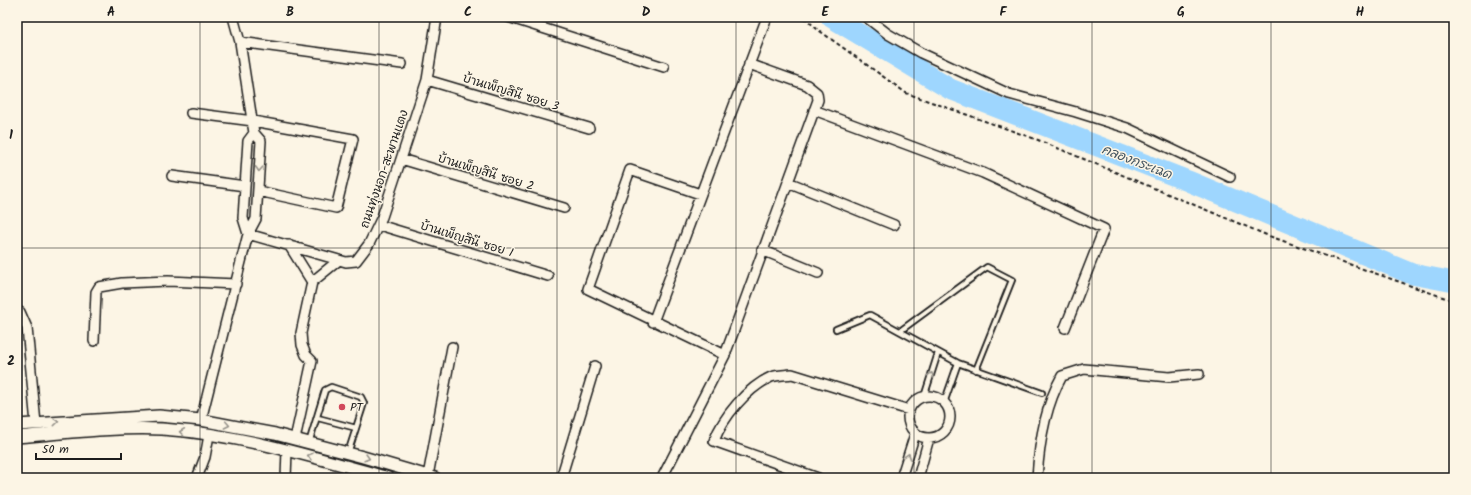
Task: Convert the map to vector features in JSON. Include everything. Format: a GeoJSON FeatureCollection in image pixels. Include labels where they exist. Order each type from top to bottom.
{"type":"FeatureCollection","features":[{"type":"Feature","properties":{"kind":"street"},"geometry":{"type":"LineString","coordinates":[[201,420],[248,234],[256,219],[261,141],[254,133],[240,42],[233,17]]}},
{"type":"Feature","properties":{"kind":"street","name":"ถนนทุ่งนอก-สะพานแตง"},"geometry":{"type":"LineString","coordinates":[[248,234],[346,262],[356,261],[369,244],[379,226],[401,160],[427,80],[437,17]]}},
{"type":"Feature","properties":{"kind":"street"},"geometry":{"type":"LineString","coordinates":[[508,17],[664,67]]}},
{"type":"Feature","properties":{"kind":"street"},"geometry":{"type":"LineString","coordinates":[[653,322],[767,17]]}},
{"type":"Feature","properties":{"kind":"street"},"geometry":{"type":"LineString","coordinates":[[866,17],[888,34],[921,53],[1009,94],[1076,112],[1127,128],[1230,177]]}},
{"type":"Feature","properties":{"kind":"street"},"geometry":{"type":"LineString","coordinates":[[240,42],[402,64]]}},
{"type":"Feature","properties":{"kind":"street"},"geometry":{"type":"LineString","coordinates":[[662,478],[725,355],[762,250],[818,100],[818,93],[813,88],[749,64]]}},
{"type":"Feature","properties":{"kind":"street","name":"บ้านเพ็ญสินี ซอย 3"},"geometry":{"type":"LineString","coordinates":[[427,80],[589,128]]}},
{"type":"Feature","properties":{"kind":"street"},"geometry":{"type":"LineString","coordinates":[[814,110],[983,173],[1104,229],[1064,328]]}},
{"type":"Feature","properties":{"kind":"street"},"geometry":{"type":"LineString","coordinates":[[192,113],[253,121],[353,139],[336,208],[258,191]]}},
{"type":"Feature","properties":{"kind":"street"},"geometry":{"type":"LineString","coordinates":[[248,234],[243,218],[248,141],[254,133]]}},
{"type":"Feature","properties":{"kind":"street","name":"บ้านเพ็ญสินี ซอย 2"},"geometry":{"type":"LineString","coordinates":[[401,160],[564,208]]}},
{"type":"Feature","properties":{"kind":"street"},"geometry":{"type":"LineString","coordinates":[[700,194],[630,170],[588,289],[653,322],[725,355]]}},
{"type":"Feature","properties":{"kind":"street"},"geometry":{"type":"LineString","coordinates":[[172,176],[245,186]]}},
{"type":"Feature","properties":{"kind":"street"},"geometry":{"type":"LineString","coordinates":[[788,182],[894,225]]}},
{"type":"Feature","properties":{"kind":"street","name":"บ้านเพ็ญสินี ซอย 1"},"geometry":{"type":"LineString","coordinates":[[379,226],[548,276]]}},
{"type":"Feature","properties":{"kind":"street"},"geometry":{"type":"LineString","coordinates":[[288,246],[312,282]]}},
{"type":"Feature","properties":{"kind":"street"},"geometry":{"type":"LineString","coordinates":[[762,250],[818,274]]}},
{"type":"Feature","properties":{"kind":"street"},"geometry":{"type":"LineString","coordinates":[[295,439],[312,361],[306,355],[302,345],[301,333],[312,282],[339,260]]}},
{"type":"Feature","properties":{"kind":"street"},"geometry":{"type":"LineString","coordinates":[[94,341],[96,292],[99,288],[122,284],[168,281],[236,284]]}},
{"type":"Feature","properties":{"kind":"street"},"geometry":{"type":"LineString","coordinates":[[20,312],[27,328],[36,424]]}},
{"type":"Feature","properties":{"kind":"street"},"geometry":{"type":"LineString","coordinates":[[17,425],[159,416],[201,420],[295,439],[431,477],[452,347]]}},
{"type":"Feature","properties":{"kind":"street"},"geometry":{"type":"LineString","coordinates":[[561,478],[595,366]]}},
{"type":"Feature","properties":{"kind":"street"},"geometry":{"type":"LineString","coordinates":[[1037,478],[1039,451],[1053,391],[1062,376],[1084,369],[1169,377],[1199,374]]}},
{"type":"Feature","properties":{"kind":"street"},"geometry":{"type":"LineString","coordinates":[[818,478],[714,441],[720,425],[753,386],[772,376],[792,374],[909,410]]}},
{"type":"Feature","properties":{"kind":"street"},"geometry":{"type":"LineString","coordinates":[[924,397],[935,397],[944,403],[950,416],[949,423],[942,433],[929,438],[922,438],[915,434],[910,427],[908,418],[909,410],[918,400],[924,397]]}},
{"type":"Feature","properties":{"kind":"street"},"geometry":{"type":"LineString","coordinates":[[17,437],[117,429],[163,429],[208,435],[287,450],[366,475],[388,478]]}},
{"type":"Feature","properties":{"kind":"street"},"geometry":{"type":"LineString","coordinates":[[901,478],[915,434]]}},
{"type":"Feature","properties":{"kind":"street"},"geometry":{"type":"LineString","coordinates":[[197,478],[205,457],[208,435]]}},
{"type":"Feature","properties":{"kind":"street"},"geometry":{"type":"LineString","coordinates":[[918,478],[929,438]]}},
{"type":"Feature","properties":{"kind":"street"},"geometry":{"type":"LineString","coordinates":[[286,478],[287,450]]}},
{"type":"Feature","properties":{"kind":"lane"},"geometry":{"type":"LineString","coordinates":[[900,332],[987,267],[1012,280],[976,370]]}},
{"type":"Feature","properties":{"kind":"lane"},"geometry":{"type":"LineString","coordinates":[[836,329],[870,315],[958,363],[1042,393]]}},
{"type":"Feature","properties":{"kind":"lane"},"geometry":{"type":"LineString","coordinates":[[924,397],[938,353]]}},
{"type":"Feature","properties":{"kind":"lane"},"geometry":{"type":"LineString","coordinates":[[944,403],[958,363]]}},
{"type":"Feature","properties":{"kind":"lane"},"geometry":{"type":"LineString","coordinates":[[309,443],[318,418],[325,390],[331,388],[363,400],[364,403],[348,453]]}},
{"type":"Feature","properties":{"kind":"lane"},"geometry":{"type":"LineString","coordinates":[[318,418],[356,428]]}},
{"type":"Feature","properties":{"kind":"path"},"geometry":{"type":"LineString","coordinates":[[804,17],[823,34],[906,93],[1038,140],[1269,236],[1454,301]]}},
{"type":"Feature","properties":{"kind":"waterway","name":"คลองกระเฉด"},"geometry":{"type":"LineString","coordinates":[[831,17],[950,89],[1188,181],[1412,274],[1454,282]]}},
{"type":"Feature","properties":{"kind":"place","name":"PT"},"geometry":{"type":"Point","coordinates":[342,407]}}]}
